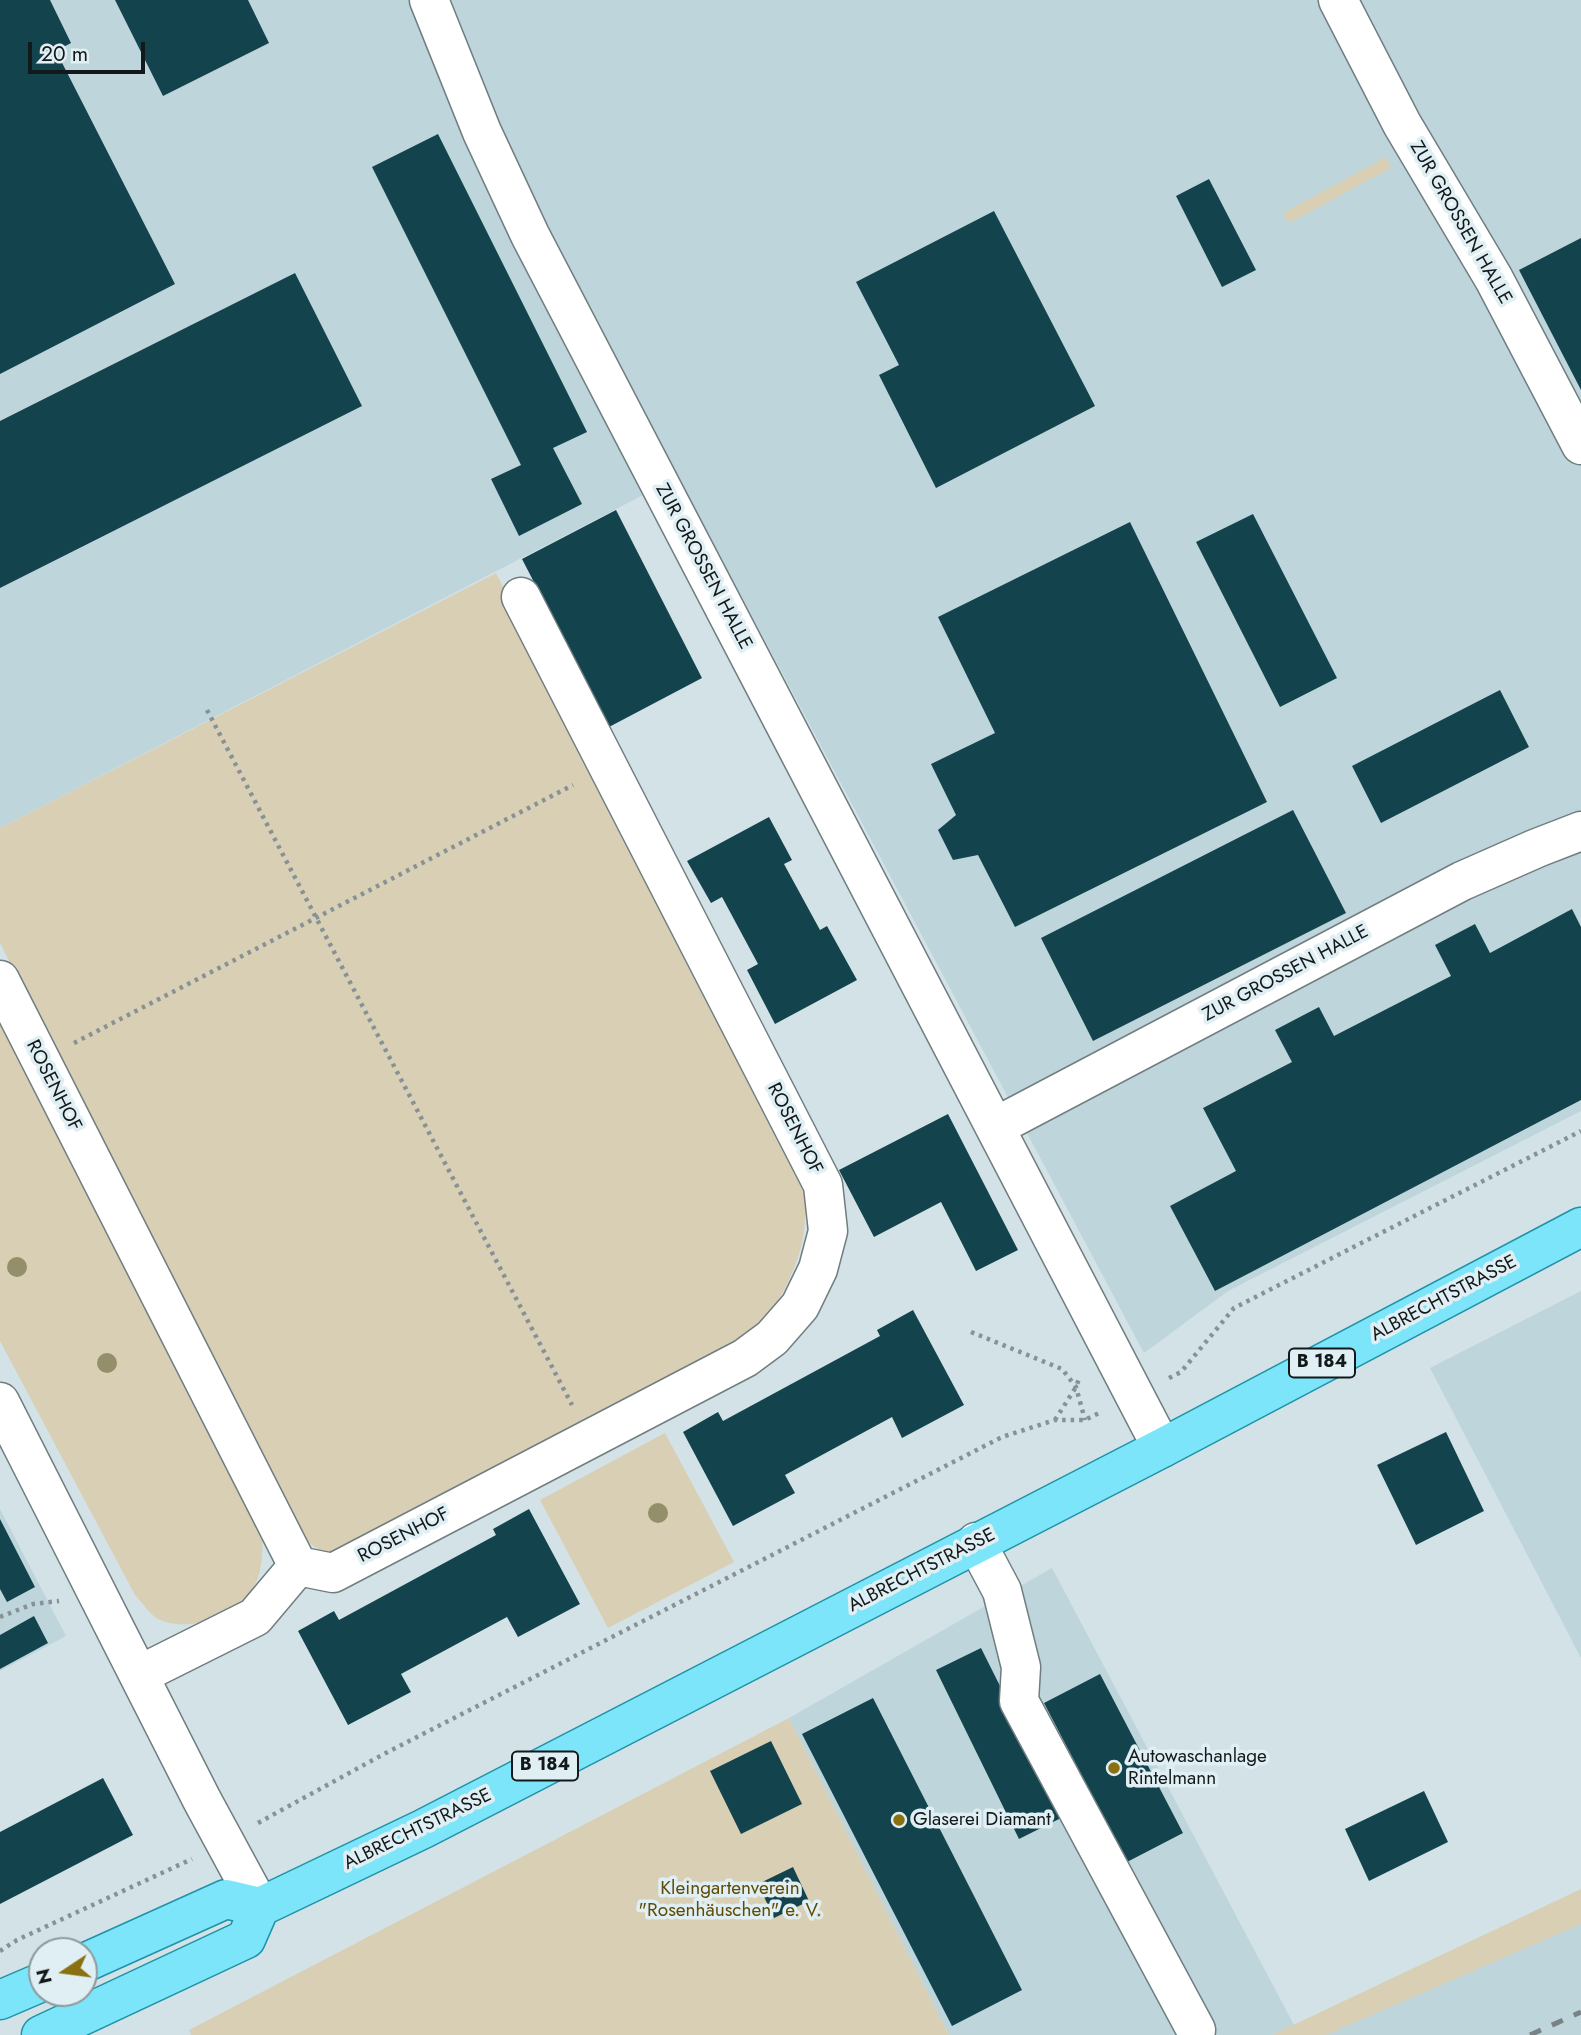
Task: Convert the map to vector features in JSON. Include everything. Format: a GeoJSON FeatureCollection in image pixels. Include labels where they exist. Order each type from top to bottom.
{"type":"FeatureCollection","features":[{"type":"Feature","properties":{"kind":"main road","name":"ALBRECHTSTRASSE"},"geometry":{"type":"LineString","coordinates":[[260,1907],[424,1829],[1162,1448],[1581,1227]]}},
{"type":"Feature","properties":{"kind":"main road"},"geometry":{"type":"LineString","coordinates":[[41,2035],[246,1939],[260,1907],[226,1899],[98,1958]]}},
{"type":"Feature","properties":{"kind":"main road"},"geometry":{"type":"LineString","coordinates":[[0,2000],[28,1988]]}},
{"type":"Feature","properties":{"kind":"street","name":"ZUR GROSSEN HALLE"},"geometry":{"type":"LineString","coordinates":[[429,0],[482,132],[530,235],[1162,1448]]}},
{"type":"Feature","properties":{"kind":"street","name":"ZUR GROSSEN HALLE"},"geometry":{"type":"LineString","coordinates":[[1338,0],[1402,124],[1494,279],[1581,445]]}},
{"type":"Feature","properties":{"kind":"street","name":"ROSENHOF"},"geometry":{"type":"LineString","coordinates":[[0,980],[298,1566],[333,1573],[745,1358],[772,1338],[800,1306],[818,1269],[828,1231],[823,1185],[521,597]]}},
{"type":"Feature","properties":{"kind":"street","name":"ZUR GROSSEN HALLE"},"geometry":{"type":"LineString","coordinates":[[995,1127],[1462,881],[1581,831]]}},
{"type":"Feature","properties":{"kind":"street"},"geometry":{"type":"LineString","coordinates":[[0,1402],[224,1842],[260,1907]]}},
{"type":"Feature","properties":{"kind":"street"},"geometry":{"type":"LineString","coordinates":[[976,1542],[1005,1602],[1021,1667],[1018,1701],[1196,2030]]}},
{"type":"Feature","properties":{"kind":"street"},"geometry":{"type":"LineString","coordinates":[[139,1675],[255,1617],[298,1566]]}},
{"type":"Feature","properties":{"kind":"path"},"geometry":{"type":"LineString","coordinates":[[207,710],[590,1440]]}},
{"type":"Feature","properties":{"kind":"path"},"geometry":{"type":"LineString","coordinates":[[40,1061],[608,767]]}},
{"type":"Feature","properties":{"kind":"path"},"geometry":{"type":"LineString","coordinates":[[0,1951],[18,1940],[186,1862],[394,1749],[1002,1437],[1055,1420],[1085,1420],[1135,1396],[1181,1372],[1234,1308],[1581,1131]]}},
{"type":"Feature","properties":{"kind":"path"},"geometry":{"type":"LineString","coordinates":[[971,1332],[1062,1369],[1076,1387],[1085,1420]]}},
{"type":"Feature","properties":{"kind":"path"},"geometry":{"type":"LineString","coordinates":[[0,1618],[33,1604],[100,1598]]}},
{"type":"Feature","properties":{"kind":"shaded area"},"geometry":{"type":"Polygon","coordinates":[[[0,0],[1581,0],[1581,1111],[1228,1291],[1144,1353],[678,477],[0,828],[0,0]]]}},
{"type":"Feature","properties":{"kind":"shaded area"},"geometry":{"type":"Polygon","coordinates":[[[1581,1291],[1581,1658],[1430,1368],[1581,1291]]]}},
{"type":"Feature","properties":{"kind":"shaded area"},"geometry":{"type":"Polygon","coordinates":[[[0,1509],[66,1636],[0,1671],[0,1509]]]}},
{"type":"Feature","properties":{"kind":"shaded area"},"geometry":{"type":"Polygon","coordinates":[[[1052,1568],[1294,2025],[1272,2035],[949,2035],[789,1718],[1052,1568]]]}},
{"type":"Feature","properties":{"kind":"shaded area"},"geometry":{"type":"Polygon","coordinates":[[[1581,1921],[1581,2035],[1324,2035],[1581,1921]]]}},
{"type":"Feature","properties":{"kind":"green space"},"geometry":{"type":"Polygon","coordinates":[[[1386,157],[1391,168],[1289,223],[1283,213],[1386,157]]]}},
{"type":"Feature","properties":{"kind":"green space"},"geometry":{"type":"Polygon","coordinates":[[[496,573],[792,1145],[802,1183],[804,1233],[794,1267],[776,1304],[755,1330],[725,1354],[342,1554],[329,1553],[314,1546],[300,1534],[0,943],[0,828],[496,573]]]}},
{"type":"Feature","properties":{"kind":"green space"},"geometry":{"type":"Polygon","coordinates":[[[0,1015],[263,1535],[260,1569],[253,1588],[236,1607],[211,1620],[170,1623],[155,1617],[135,1595],[0,1341],[0,1015]]]}},
{"type":"Feature","properties":{"kind":"green space"},"geometry":{"type":"Polygon","coordinates":[[[665,1433],[734,1562],[608,1628],[540,1500],[665,1433]]]}},
{"type":"Feature","properties":{"kind":"green space","name":"Kleingartenverein \"Rosenhäuschen\" e. V."},"geometry":{"type":"Polygon","coordinates":[[[789,1718],[949,2035],[191,2035],[189,2030],[789,1718]]]}},
{"type":"Feature","properties":{"kind":"green space"},"geometry":{"type":"Polygon","coordinates":[[[1581,1889],[1581,1924],[1326,2035],[1272,2035],[1581,1889]]]}},
{"type":"Feature","properties":{"kind":"building"},"geometry":{"type":"Polygon","coordinates":[[[0,0],[50,0],[71,43],[56,51],[175,284],[0,374],[0,0]]]}},
{"type":"Feature","properties":{"kind":"building"},"geometry":{"type":"Polygon","coordinates":[[[115,0],[248,0],[269,43],[163,96],[115,0]]]}},
{"type":"Feature","properties":{"kind":"building"},"geometry":{"type":"Polygon","coordinates":[[[438,134],[587,432],[553,448],[582,504],[519,536],[491,479],[521,465],[372,167],[438,134]]]}},
{"type":"Feature","properties":{"kind":"building"},"geometry":{"type":"Polygon","coordinates":[[[1209,179],[1256,270],[1222,287],[1176,196],[1209,179]]]}},
{"type":"Feature","properties":{"kind":"building"},"geometry":{"type":"Polygon","coordinates":[[[994,211],[1095,406],[936,488],[879,375],[899,365],[856,282],[994,211]]]}},
{"type":"Feature","properties":{"kind":"building"},"geometry":{"type":"Polygon","coordinates":[[[1581,238],[1581,390],[1519,270],[1581,238]]]}},
{"type":"Feature","properties":{"kind":"building"},"geometry":{"type":"Polygon","coordinates":[[[295,273],[362,406],[0,588],[0,421],[295,273]]]}},
{"type":"Feature","properties":{"kind":"building"},"geometry":{"type":"Polygon","coordinates":[[[616,510],[702,678],[609,727],[522,559],[616,510]]]}},
{"type":"Feature","properties":{"kind":"building"},"geometry":{"type":"Polygon","coordinates":[[[1253,514],[1337,678],[1280,707],[1196,542],[1253,514]]]}},
{"type":"Feature","properties":{"kind":"building"},"geometry":{"type":"Polygon","coordinates":[[[1130,522],[1267,802],[1015,927],[978,855],[953,860],[938,830],[956,815],[931,764],[995,733],[938,617],[1130,522]]]}},
{"type":"Feature","properties":{"kind":"building"},"geometry":{"type":"Polygon","coordinates":[[[1500,690],[1529,747],[1381,823],[1352,766],[1500,690]]]}},
{"type":"Feature","properties":{"kind":"building"},"geometry":{"type":"Polygon","coordinates":[[[1293,810],[1346,913],[1093,1041],[1041,938],[1293,810]]]}},
{"type":"Feature","properties":{"kind":"building"},"geometry":{"type":"Polygon","coordinates":[[[769,817],[792,860],[784,864],[820,930],[827,926],[857,980],[775,1024],[747,970],[758,964],[722,897],[711,903],[687,861],[769,817]]]}},
{"type":"Feature","properties":{"kind":"building"},"geometry":{"type":"Polygon","coordinates":[[[1572,909],[1581,927],[1581,1100],[1215,1291],[1170,1206],[1236,1171],[1203,1108],[1292,1062],[1275,1030],[1319,1007],[1334,1036],[1451,976],[1435,945],[1475,924],[1490,953],[1572,909]]]}},
{"type":"Feature","properties":{"kind":"building"},"geometry":{"type":"Polygon","coordinates":[[[948,1114],[1018,1250],[976,1271],[941,1202],[874,1237],[839,1170],[948,1114]]]}},
{"type":"Feature","properties":{"kind":"building"},"geometry":{"type":"Polygon","coordinates":[[[913,1310],[964,1405],[902,1438],[892,1417],[785,1475],[795,1493],[733,1526],[683,1432],[718,1412],[723,1421],[880,1336],[877,1330],[913,1310]]]}},
{"type":"Feature","properties":{"kind":"building"},"geometry":{"type":"Polygon","coordinates":[[[1446,1432],[1484,1511],[1416,1545],[1377,1465],[1446,1432]]]}},
{"type":"Feature","properties":{"kind":"building"},"geometry":{"type":"Polygon","coordinates":[[[529,1509],[580,1604],[518,1637],[507,1617],[401,1674],[411,1692],[348,1725],[298,1631],[334,1611],[339,1620],[496,1535],[493,1529],[529,1509]]]}},
{"type":"Feature","properties":{"kind":"building"},"geometry":{"type":"Polygon","coordinates":[[[0,1519],[35,1587],[7,1602],[0,1589],[0,1519]]]}},
{"type":"Feature","properties":{"kind":"building"},"geometry":{"type":"Polygon","coordinates":[[[34,1616],[48,1643],[0,1669],[0,1635],[34,1616]]]}},
{"type":"Feature","properties":{"kind":"building"},"geometry":{"type":"Polygon","coordinates":[[[981,1648],[1065,1816],[1019,1839],[936,1670],[981,1648]]]}},
{"type":"Feature","properties":{"kind":"building","name":"Autowaschanlage Rintelmann"},"geometry":{"type":"Polygon","coordinates":[[[1100,1674],[1183,1833],[1127,1862],[1044,1703],[1100,1674]]]}},
{"type":"Feature","properties":{"kind":"building"},"geometry":{"type":"Polygon","coordinates":[[[873,1698],[1022,1990],[952,2026],[802,1734],[873,1698]]]}},
{"type":"Feature","properties":{"kind":"building"},"geometry":{"type":"Polygon","coordinates":[[[771,1741],[802,1804],[741,1834],[710,1771],[771,1741]]]}},
{"type":"Feature","properties":{"kind":"building"},"geometry":{"type":"Polygon","coordinates":[[[103,1778],[133,1835],[0,1904],[0,1832],[103,1778]]]}},
{"type":"Feature","properties":{"kind":"building"},"geometry":{"type":"Polygon","coordinates":[[[1424,1791],[1448,1842],[1369,1881],[1345,1829],[1424,1791]]]}},
{"type":"Feature","properties":{"kind":"building"},"geometry":{"type":"Polygon","coordinates":[[[793,1867],[809,1901],[774,1918],[758,1884],[793,1867]]]}},
{"type":"Feature","properties":{"kind":"railway"},"geometry":{"type":"LineString","coordinates":[[1530,2035],[1581,2012]]}},
{"type":"Feature","properties":{"kind":"place","name":"Autowaschanlage Rintelmann"},"geometry":{"type":"Point","coordinates":[1114,1768]}},
{"type":"Feature","properties":{"kind":"place","name":"Glaserei Diamant"},"geometry":{"type":"Point","coordinates":[899,1820]}}]}
